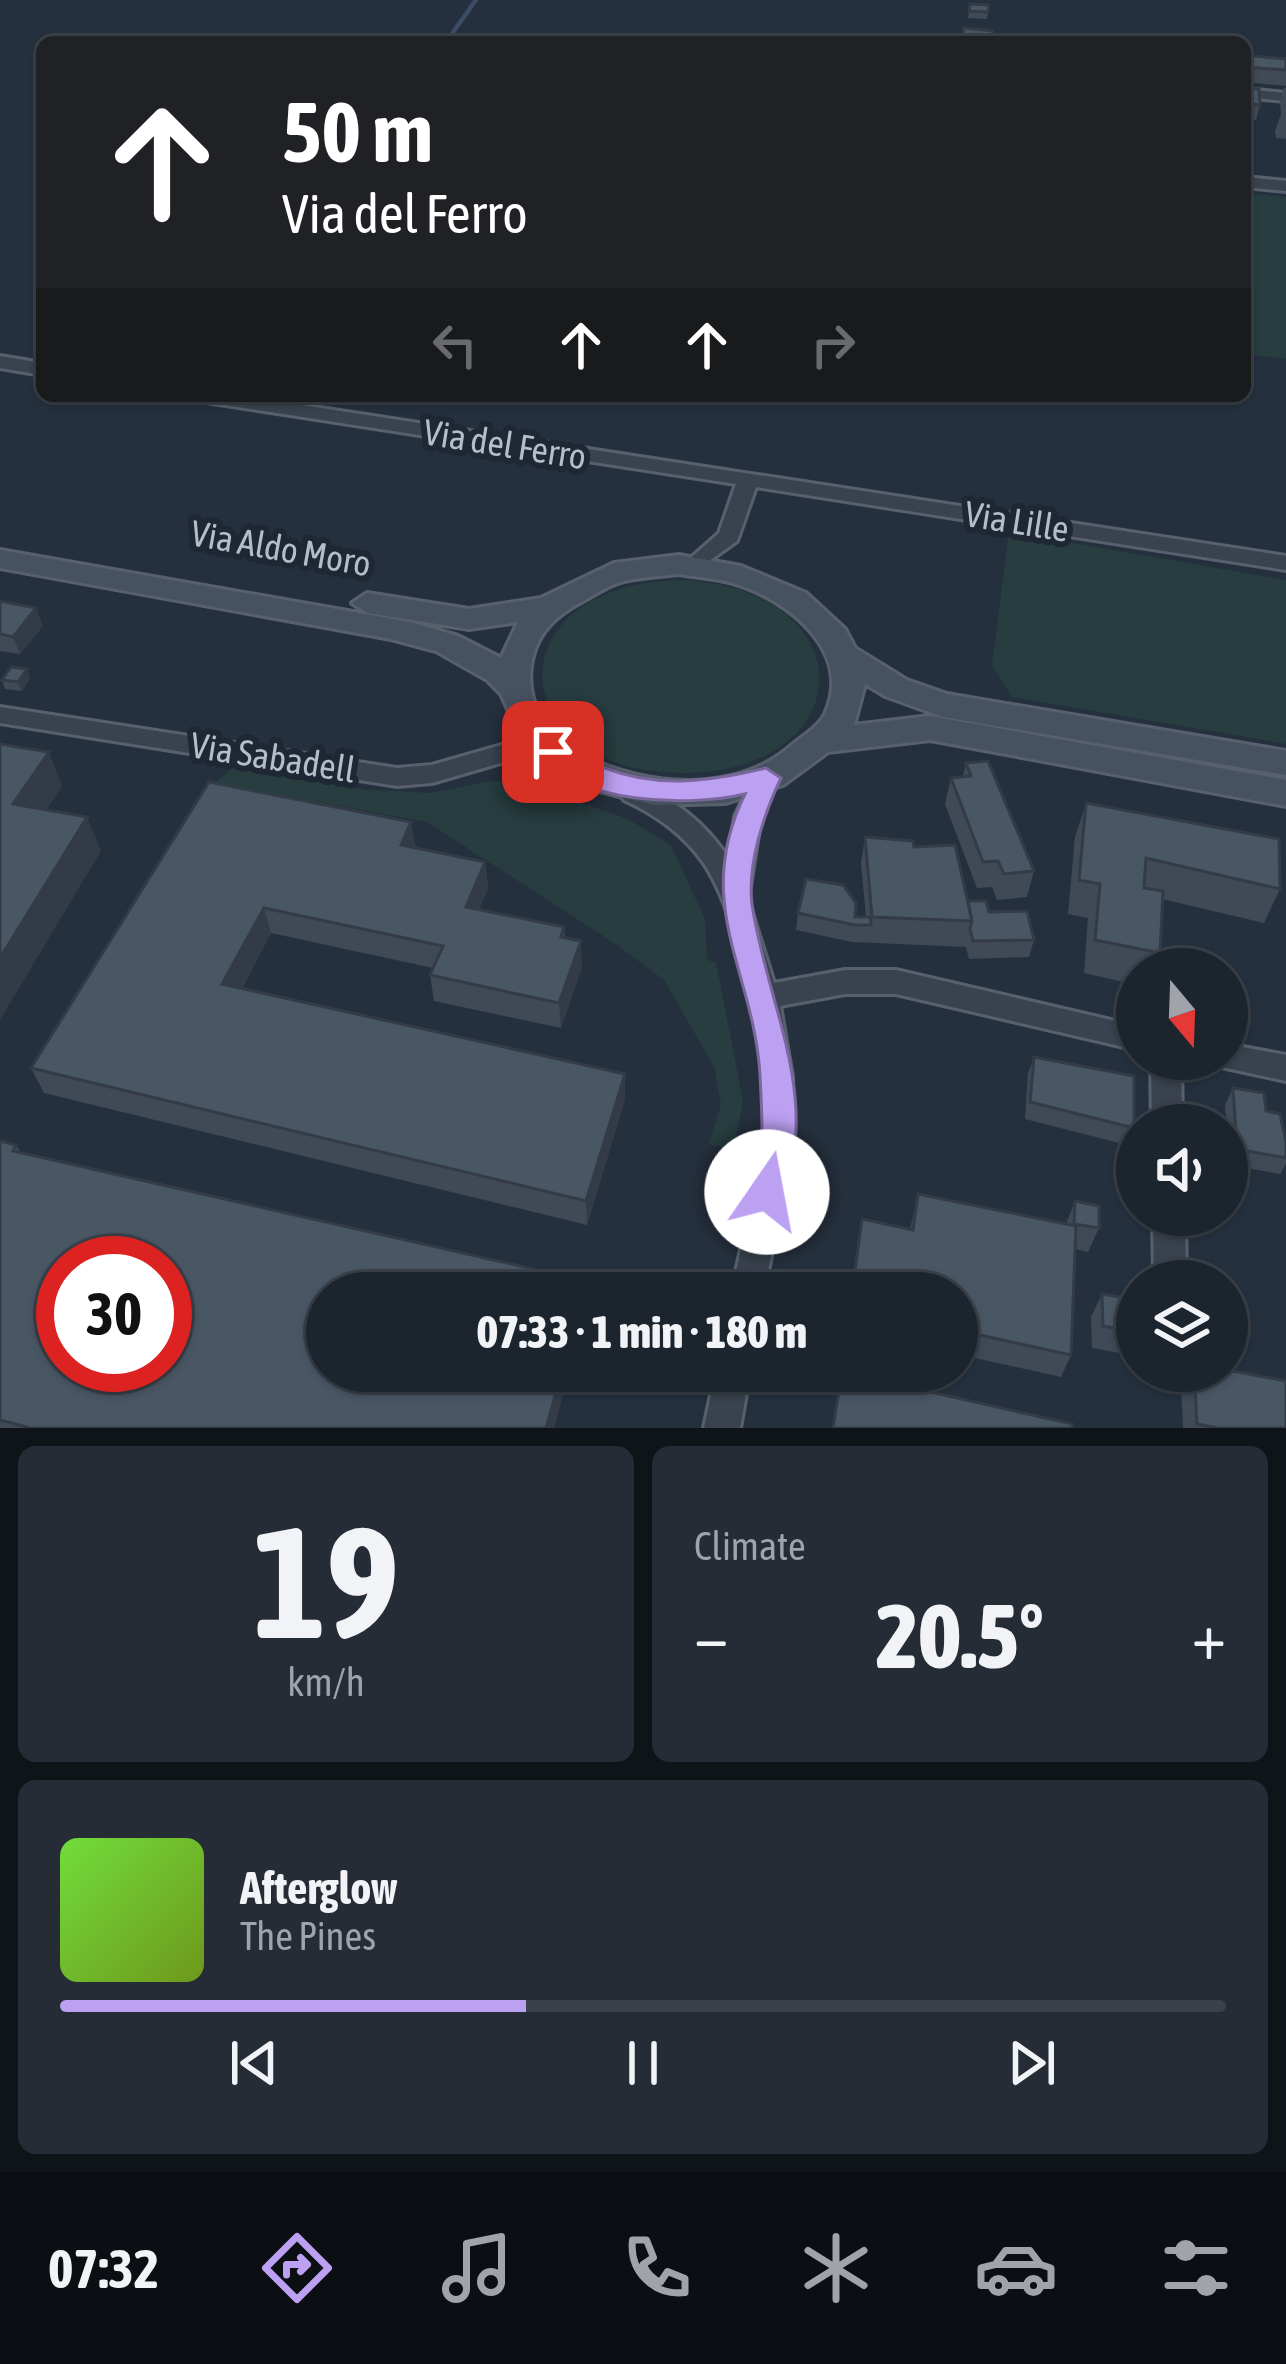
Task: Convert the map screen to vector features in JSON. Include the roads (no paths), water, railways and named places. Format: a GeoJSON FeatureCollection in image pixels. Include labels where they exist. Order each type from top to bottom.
{"type":"FeatureCollection","features":[{"type":"Feature","properties":{"kind":"main road","name":"Via Aldo Moro"},"geometry":{"type":"LineString","coordinates":[[0,538],[445,617],[491,617],[549,607],[604,576],[654,565],[695,564],[743,573],[782,588],[813,610],[844,656],[896,688],[943,705],[1286,763]]}},
{"type":"Feature","properties":{"kind":"main road","name":"Via Aldo Moro"},"geometry":{"type":"LineString","coordinates":[[0,559],[444,643],[492,668],[515,690]]}},
{"type":"Feature","properties":{"kind":"main road","name":"Via Aldo Moro"},"geometry":{"type":"LineString","coordinates":[[549,607],[522,642],[514,668],[515,690],[526,721],[543,742],[565,760],[609,782],[689,794],[729,789],[766,778],[824,740],[930,728],[1286,793]]}},
{"type":"Feature","properties":{"kind":"main road"},"geometry":{"type":"LineString","coordinates":[[824,740],[844,705],[848,680],[844,656]]}},
{"type":"Feature","properties":{"kind":"street"},"geometry":{"type":"LineString","coordinates":[[1251,94],[1286,97]]}},
{"type":"Feature","properties":{"kind":"street"},"geometry":{"type":"LineString","coordinates":[[1251,183],[1286,186]]}},
{"type":"Feature","properties":{"kind":"street"},"geometry":{"type":"LineString","coordinates":[[0,362],[36,368]]}},
{"type":"Feature","properties":{"kind":"street","name":"Via del Ferro"},"geometry":{"type":"LineString","coordinates":[[245,402],[748,480]]}},
{"type":"Feature","properties":{"kind":"street"},"geometry":{"type":"LineString","coordinates":[[695,564],[729,536],[748,480]]}},
{"type":"Feature","properties":{"kind":"street","name":"Via Lille"},"geometry":{"type":"LineString","coordinates":[[748,480],[1286,563]]}},
{"type":"Feature","properties":{"kind":"street"},"geometry":{"type":"LineString","coordinates":[[729,536],[743,573]]}},
{"type":"Feature","properties":{"kind":"street","name":"Via Sabadell"},"geometry":{"type":"LineString","coordinates":[[0,715],[397,777],[432,774],[543,742]]}},
{"type":"Feature","properties":{"kind":"street"},"geometry":{"type":"LineString","coordinates":[[736,900],[748,816],[766,778]]}},
{"type":"Feature","properties":{"kind":"street"},"geometry":{"type":"LineString","coordinates":[[609,782],[661,805],[698,836],[736,900],[777,1070],[779,1136],[752,1272]]}},
{"type":"Feature","properties":{"kind":"street"},"geometry":{"type":"LineString","coordinates":[[762,998],[845,982],[896,982],[1116,1033]]}},
{"type":"Feature","properties":{"kind":"street"},"geometry":{"type":"LineString","coordinates":[[1248,1061],[1286,1068]]}},
{"type":"Feature","properties":{"kind":"street"},"geometry":{"type":"LineString","coordinates":[[722,1428],[729,1392]]}},
{"type":"Feature","properties":{"kind":"waterway"},"geometry":{"type":"LineString","coordinates":[[450,36],[476,0]]}}]}
